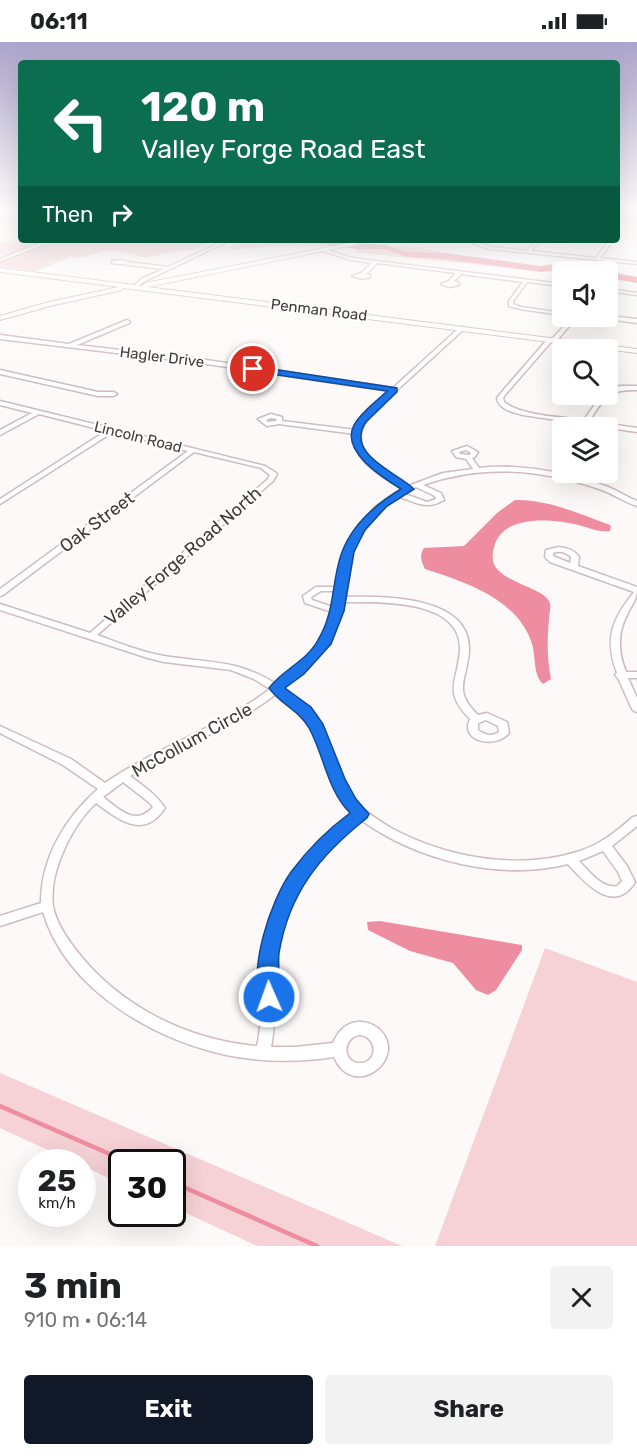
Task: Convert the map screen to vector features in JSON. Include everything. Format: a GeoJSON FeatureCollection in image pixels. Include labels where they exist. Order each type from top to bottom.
{"type":"FeatureCollection","features":[{"type":"Feature","properties":{"kind":"street"},"geometry":{"type":"LineString","coordinates":[[144,265],[168,268]]}},
{"type":"Feature","properties":{"kind":"street"},"geometry":{"type":"LineString","coordinates":[[135,287],[174,265]]}},
{"type":"Feature","properties":{"kind":"street"},"geometry":{"type":"LineString","coordinates":[[0,318],[103,293],[246,265]]}},
{"type":"Feature","properties":{"kind":"street"},"geometry":{"type":"LineString","coordinates":[[363,274],[373,265]]}},
{"type":"Feature","properties":{"kind":"street"},"geometry":{"type":"LineString","coordinates":[[403,265],[552,284]]}},
{"type":"Feature","properties":{"kind":"street","name":"Penman Road"},"geometry":{"type":"LineString","coordinates":[[0,270],[552,340]]}},
{"type":"Feature","properties":{"kind":"street"},"geometry":{"type":"LineString","coordinates":[[452,282],[460,272]]}},
{"type":"Feature","properties":{"kind":"street"},"geometry":{"type":"LineString","coordinates":[[526,280],[510,303],[518,308],[552,313]]}},
{"type":"Feature","properties":{"kind":"street"},"geometry":{"type":"LineString","coordinates":[[101,282],[113,287],[103,293]]}},
{"type":"Feature","properties":{"kind":"street"},"geometry":{"type":"LineString","coordinates":[[618,291],[637,294]]}},
{"type":"Feature","properties":{"kind":"street"},"geometry":{"type":"LineString","coordinates":[[618,319],[637,321]]}},
{"type":"Feature","properties":{"kind":"street"},"geometry":{"type":"LineString","coordinates":[[69,346],[127,322]]}},
{"type":"Feature","properties":{"kind":"street"},"geometry":{"type":"LineString","coordinates":[[553,339],[565,327]]}},
{"type":"Feature","properties":{"kind":"street"},"geometry":{"type":"LineString","coordinates":[[408,489],[386,476],[367,460],[359,447],[356,432],[369,413],[462,328]]}},
{"type":"Feature","properties":{"kind":"street","name":"Hagler Drive"},"geometry":{"type":"LineString","coordinates":[[0,337],[200,361],[394,390]]}},
{"type":"Feature","properties":{"kind":"street"},"geometry":{"type":"LineString","coordinates":[[552,340],[500,398],[503,406],[523,413],[552,418]]}},
{"type":"Feature","properties":{"kind":"street","name":"Penman Road"},"geometry":{"type":"LineString","coordinates":[[618,349],[637,351]]}},
{"type":"Feature","properties":{"kind":"street"},"geometry":{"type":"LineString","coordinates":[[0,372],[98,394],[114,394]]}},
{"type":"Feature","properties":{"kind":"street"},"geometry":{"type":"LineString","coordinates":[[618,389],[637,388]]}},
{"type":"Feature","properties":{"kind":"street","name":"Lincoln Road"},"geometry":{"type":"LineString","coordinates":[[0,403],[263,467],[274,474]]}},
{"type":"Feature","properties":{"kind":"street"},"geometry":{"type":"LineString","coordinates":[[590,417],[599,405]]}},
{"type":"Feature","properties":{"kind":"street"},"geometry":{"type":"LineString","coordinates":[[0,433],[38,412]]}},
{"type":"Feature","properties":{"kind":"street"},"geometry":{"type":"LineString","coordinates":[[279,422],[356,432]]}},
{"type":"Feature","properties":{"kind":"street"},"geometry":{"type":"LineString","coordinates":[[618,427],[637,430]]}},
{"type":"Feature","properties":{"kind":"street"},"geometry":{"type":"LineString","coordinates":[[0,502],[112,430]]}},
{"type":"Feature","properties":{"kind":"street","name":"Oak Street"},"geometry":{"type":"LineString","coordinates":[[0,593],[193,450]]}},
{"type":"Feature","properties":{"kind":"street"},"geometry":{"type":"LineString","coordinates":[[468,457],[477,470]]}},
{"type":"Feature","properties":{"kind":"street","name":"McCollum Circle"},"geometry":{"type":"LineString","coordinates":[[339,1049],[287,1054],[224,1048],[173,1031],[147,1019],[109,994],[76,962],[55,928],[47,906],[51,870],[62,840],[73,821],[105,789],[261,702],[324,644],[338,611],[344,567],[353,539],[375,512],[408,489],[449,475],[477,470],[512,469],[552,473]]}},
{"type":"Feature","properties":{"kind":"street","name":"Valley Forge Road North"},"geometry":{"type":"LineString","coordinates":[[91,636],[271,480],[274,474]]}},
{"type":"Feature","properties":{"kind":"street","name":"McCollum Circle"},"geometry":{"type":"LineString","coordinates":[[598,483],[637,504]]}},
{"type":"Feature","properties":{"kind":"street"},"geometry":{"type":"LineString","coordinates":[[574,567],[637,592],[625,607],[616,627],[614,649],[620,675],[634,696],[637,709]]}},
{"type":"Feature","properties":{"kind":"street"},"geometry":{"type":"LineString","coordinates":[[338,611],[314,604],[308,601],[307,596],[319,589],[341,595],[410,602],[434,609],[448,617],[464,640],[457,680],[460,696],[468,712],[476,719]]}},
{"type":"Feature","properties":{"kind":"street"},"geometry":{"type":"LineString","coordinates":[[0,607],[152,656],[239,669],[276,688],[305,710],[317,728],[337,780],[350,803],[361,814],[406,841],[454,859],[486,864],[540,864],[570,858],[605,845],[625,833],[637,820]]}},
{"type":"Feature","properties":{"kind":"street"},"geometry":{"type":"LineString","coordinates":[[620,675],[637,675]]}},
{"type":"Feature","properties":{"kind":"street"},"geometry":{"type":"LineString","coordinates":[[0,729],[67,762],[105,789]]}},
{"type":"Feature","properties":{"kind":"street"},"geometry":{"type":"LineString","coordinates":[[95,797],[131,821],[142,822],[152,817],[159,808],[154,800],[124,777]]}},
{"type":"Feature","properties":{"kind":"street"},"geometry":{"type":"LineString","coordinates":[[263,1052],[269,1020],[268,962],[272,939],[282,909],[297,878],[316,852],[345,824],[361,814]]}},
{"type":"Feature","properties":{"kind":"street"},"geometry":{"type":"LineString","coordinates":[[570,858],[601,888],[614,893],[624,890],[629,882],[623,869],[605,845]]}},
{"type":"Feature","properties":{"kind":"street"},"geometry":{"type":"LineString","coordinates":[[0,921],[47,906]]}},
{"type":"Feature","properties":{"kind":"shaded area"},"geometry":{"type":"Polygon","coordinates":[[[0,265],[50,265],[36,271],[0,265]]]}},
{"type":"Feature","properties":{"kind":"shaded area"},"geometry":{"type":"Polygon","coordinates":[[[483,265],[552,267],[552,272],[483,265]]]}},
{"type":"Feature","properties":{"kind":"shaded area"},"geometry":{"type":"Polygon","coordinates":[[[515,500],[539,502],[563,508],[611,527],[610,531],[601,531],[564,522],[529,521],[508,528],[495,544],[493,561],[500,572],[539,592],[550,603],[548,649],[551,679],[543,684],[536,671],[532,644],[525,628],[515,615],[488,594],[425,569],[421,558],[424,548],[464,546],[497,513],[515,500]]]}},
{"type":"Feature","properties":{"kind":"shaded area"},"geometry":{"type":"Polygon","coordinates":[[[380,921],[522,945],[522,950],[496,990],[488,995],[476,990],[453,963],[410,951],[368,930],[367,922],[380,921]]]}},
{"type":"Feature","properties":{"kind":"shaded area"},"geometry":{"type":"Polygon","coordinates":[[[545,948],[637,982],[637,1246],[435,1246],[545,948]]]}},
{"type":"Feature","properties":{"kind":"shaded area"},"geometry":{"type":"Polygon","coordinates":[[[0,1073],[177,1149],[108,1149],[108,1178],[96,1172],[96,1149],[46,1149],[0,1128],[0,1073]]]}},
{"type":"Feature","properties":{"kind":"shaded area"},"geometry":{"type":"Polygon","coordinates":[[[186,1153],[402,1246],[257,1246],[186,1213],[186,1153]]]}},
{"type":"Feature","properties":{"kind":"waterway"},"geometry":{"type":"LineString","coordinates":[[513,265],[541,269],[552,267]]}},
{"type":"Feature","properties":{"kind":"waterway"},"geometry":{"type":"LineString","coordinates":[[618,277],[637,280]]}},
{"type":"Feature","properties":{"kind":"waterway"},"geometry":{"type":"LineString","coordinates":[[0,1106],[108,1153]]}},
{"type":"Feature","properties":{"kind":"waterway"},"geometry":{"type":"LineString","coordinates":[[186,1188],[317,1246]]}},
{"type":"Feature","properties":{"kind":"route"},"geometry":{"type":"LineString","coordinates":[[253,369],[394,390],[362,420],[357,427],[356,438],[367,460],[386,476],[409,489],[383,504],[365,522],[353,539],[344,567],[338,611],[324,644],[312,658],[276,688],[305,710],[322,737],[337,780],[350,803],[361,814],[345,824],[316,852],[297,878],[282,909],[272,939],[268,962],[269,997]]}}]}
